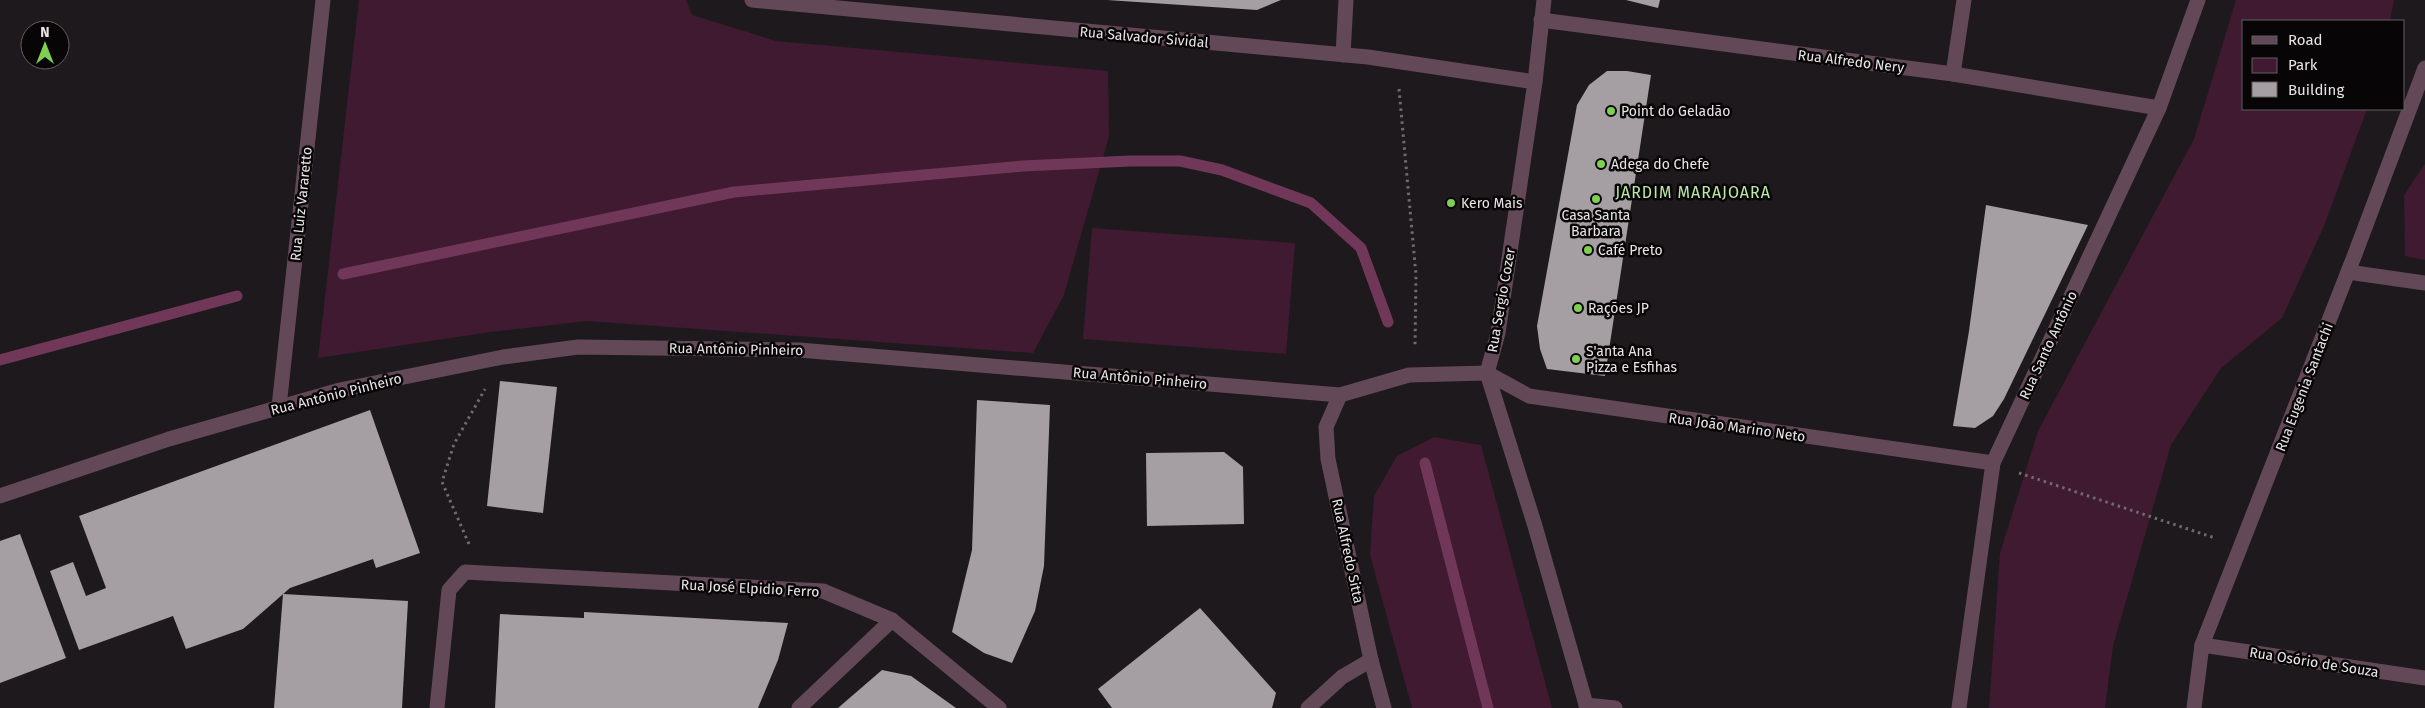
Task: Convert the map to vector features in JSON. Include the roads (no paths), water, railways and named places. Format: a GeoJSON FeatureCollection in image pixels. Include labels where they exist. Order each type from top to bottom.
{"type":"FeatureCollection","features":[{"type":"Feature","properties":{"kind":"street","name":"Rua Luiz Vararetto"},"geometry":{"type":"LineString","coordinates":[[279,407],[323,0]]}},
{"type":"Feature","properties":{"kind":"street","name":"Rua Salvador Sividal"},"geometry":{"type":"LineString","coordinates":[[752,0],[1343,55],[1535,82]]}},
{"type":"Feature","properties":{"kind":"street"},"geometry":{"type":"LineString","coordinates":[[1343,55],[1346,0]]}},
{"type":"Feature","properties":{"kind":"street","name":"Rua Sergio Cozer"},"geometry":{"type":"LineString","coordinates":[[1487,373],[1498,333],[1535,82],[1544,0]]}},
{"type":"Feature","properties":{"kind":"street"},"geometry":{"type":"LineString","coordinates":[[1953,74],[1964,0]]}},
{"type":"Feature","properties":{"kind":"street","name":"Rua Santo Antônio"},"geometry":{"type":"LineString","coordinates":[[1959,708],[1993,464],[2159,108],[2198,0]]}},
{"type":"Feature","properties":{"kind":"street","name":"Rua Alfredo Nery"},"geometry":{"type":"LineString","coordinates":[[1541,20],[1953,74],[2159,108]]}},
{"type":"Feature","properties":{"kind":"street","name":"Rua Eugenia Santachi"},"geometry":{"type":"LineString","coordinates":[[2194,708],[2202,645],[2421,88],[2425,68]]}},
{"type":"Feature","properties":{"kind":"street"},"geometry":{"type":"LineString","coordinates":[[2348,272],[2425,283]]}},
{"type":"Feature","properties":{"kind":"street","name":"Rua Antônio Pinheiro"},"geometry":{"type":"LineString","coordinates":[[0,496],[169,439],[340,390],[503,357],[578,347],[799,350],[1340,395],[1383,381],[1415,375],[1487,373]]}},
{"type":"Feature","properties":{"kind":"street"},"geometry":{"type":"LineString","coordinates":[[1487,373],[1535,526],[1586,706],[1615,708]]}},
{"type":"Feature","properties":{"kind":"street","name":"Rua João Marino Neto"},"geometry":{"type":"LineString","coordinates":[[1487,373],[1529,396],[1572,404],[1993,464]]}},
{"type":"Feature","properties":{"kind":"street","name":"Rua Alfredo Sitta"},"geometry":{"type":"LineString","coordinates":[[1340,395],[1326,427],[1328,459],[1371,660],[1384,708]]}},
{"type":"Feature","properties":{"kind":"street","name":"Rua José Elpidio Ferro"},"geometry":{"type":"LineString","coordinates":[[437,708],[448,590],[465,572],[823,591],[892,620],[999,708]]}},
{"type":"Feature","properties":{"kind":"street"},"geometry":{"type":"LineString","coordinates":[[799,708],[892,620]]}},
{"type":"Feature","properties":{"kind":"street","name":"Rua Osório de Souza"},"geometry":{"type":"LineString","coordinates":[[2202,645],[2425,678]]}},
{"type":"Feature","properties":{"kind":"street"},"geometry":{"type":"LineString","coordinates":[[1308,708],[1342,677],[1371,660]]}},
{"type":"Feature","properties":{"kind":"waterway"},"geometry":{"type":"LineString","coordinates":[[343,274],[734,192],[1023,166],[1130,161],[1180,161],[1222,170],[1311,203],[1361,248],[1388,322]]}},
{"type":"Feature","properties":{"kind":"waterway"},"geometry":{"type":"LineString","coordinates":[[0,360],[237,296]]}},
{"type":"Feature","properties":{"kind":"waterway"},"geometry":{"type":"LineString","coordinates":[[1425,463],[1488,708]]}},
{"type":"Feature","properties":{"kind":"place","name":"Point do Geladão"},"geometry":{"type":"Point","coordinates":[1611,111]}},
{"type":"Feature","properties":{"kind":"place","name":"Adega do Chefe"},"geometry":{"type":"Point","coordinates":[1601,164]}},
{"type":"Feature","properties":{"kind":"place","name":"Casa Santa Barbara"},"geometry":{"type":"Point","coordinates":[1596,199]}},
{"type":"Feature","properties":{"kind":"place","name":"Kero Mais"},"geometry":{"type":"Point","coordinates":[1451,203]}},
{"type":"Feature","properties":{"kind":"place","name":"Café Preto"},"geometry":{"type":"Point","coordinates":[1588,250]}},
{"type":"Feature","properties":{"kind":"place","name":"Rações JP"},"geometry":{"type":"Point","coordinates":[1578,308]}},
{"type":"Feature","properties":{"kind":"place","name":"S'anta Ana Pizza e Esfihas"},"geometry":{"type":"Point","coordinates":[1576,359]}},
{"type":"Feature","properties":{"kind":"district","name":"JARDIM MARAJOARA"},"geometry":{"type":"Point","coordinates":[1693,192]}}]}
